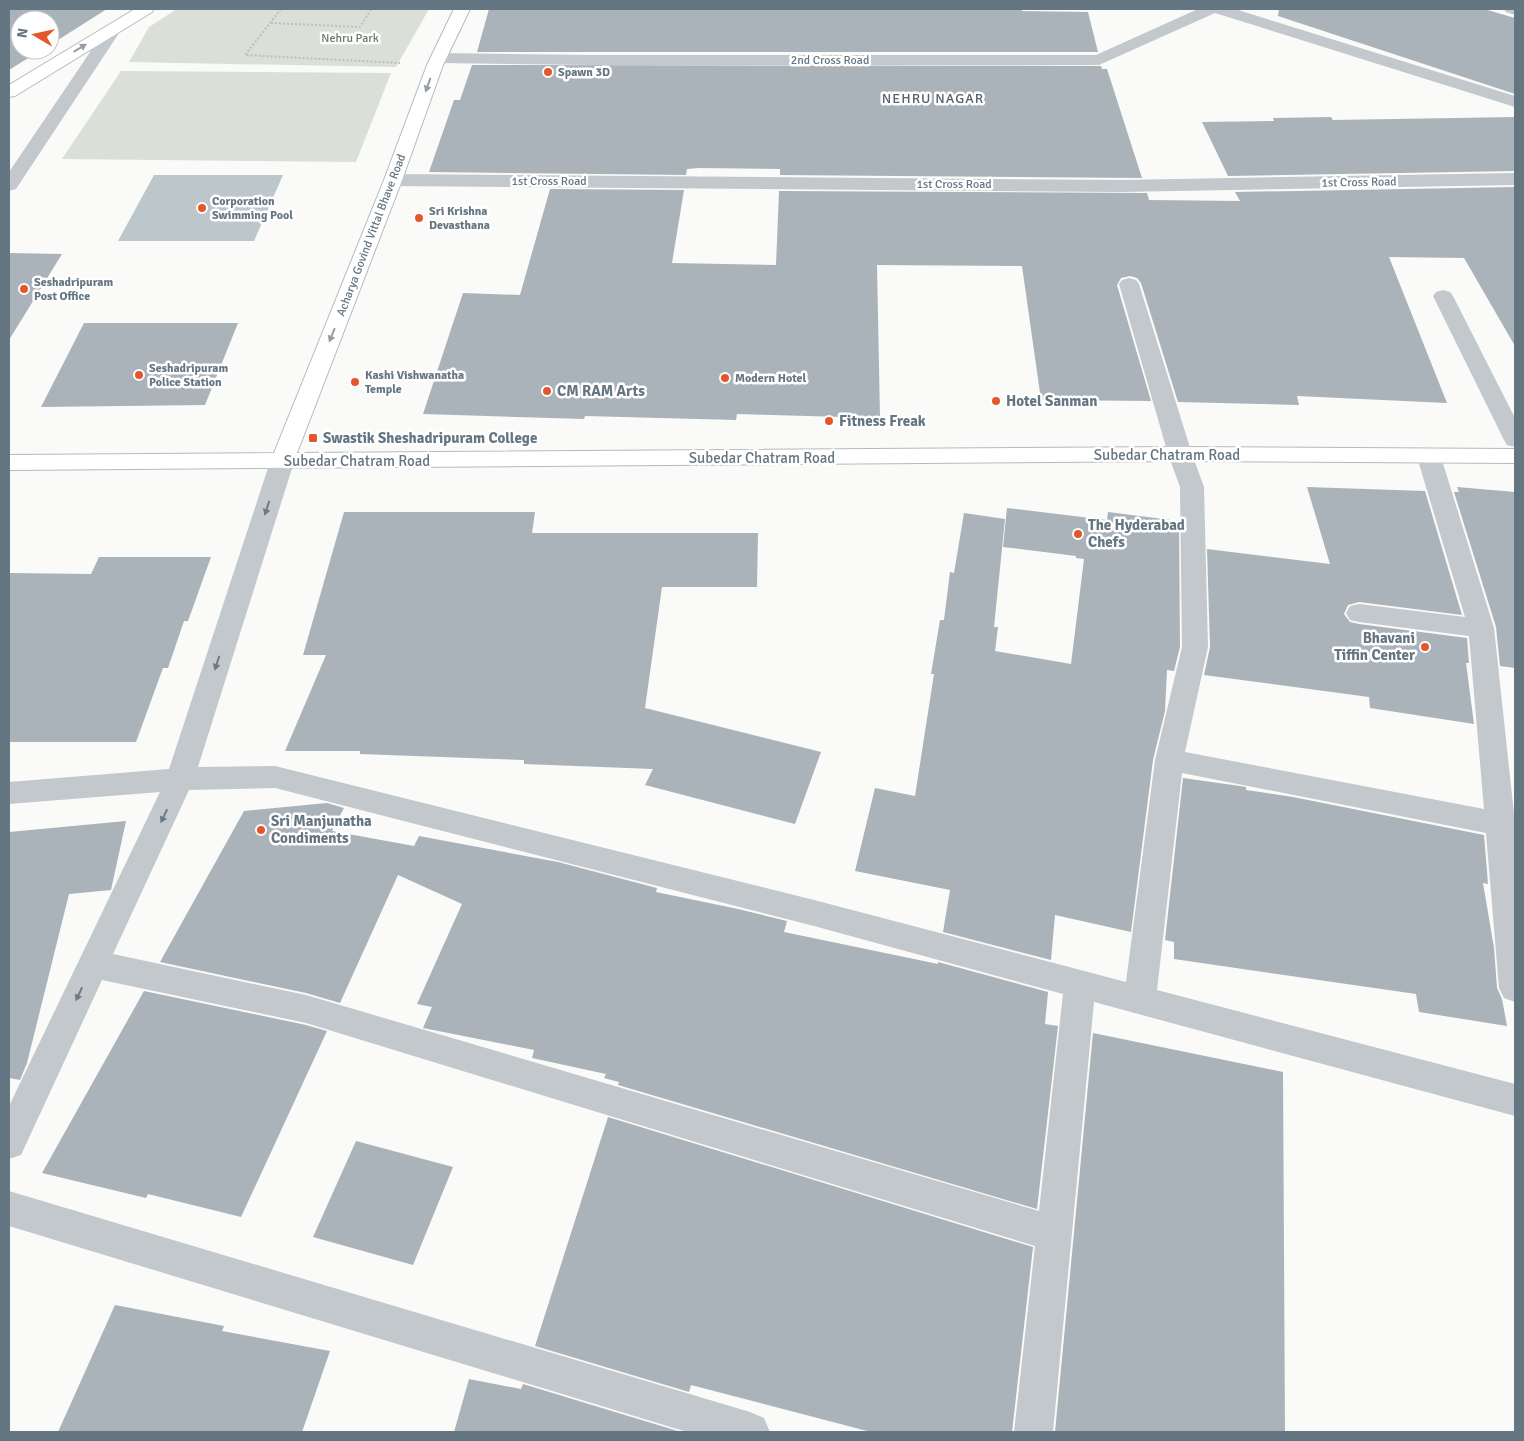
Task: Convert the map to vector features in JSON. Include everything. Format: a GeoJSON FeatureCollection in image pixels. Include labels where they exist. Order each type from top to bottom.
{"type":"FeatureCollection","features":[{"type":"Feature","properties":{"kind":"main road"},"geometry":{"type":"LineString","coordinates":[[9,92],[146,9]]}},
{"type":"Feature","properties":{"kind":"main road","name":"Acharya Govind Vittal Bhave Road"},"geometry":{"type":"LineString","coordinates":[[282,462],[393,180],[437,61],[462,9]]}},
{"type":"Feature","properties":{"kind":"main road","name":"Subedar Chatram Road"},"geometry":{"type":"LineString","coordinates":[[9,463],[1180,454],[1515,456]]}},
{"type":"Feature","properties":{"kind":"street","name":"2nd Cross Road"},"geometry":{"type":"LineString","coordinates":[[437,61],[1099,60],[1210,9]]}},
{"type":"Feature","properties":{"kind":"street"},"geometry":{"type":"LineString","coordinates":[[1220,9],[1515,102]]}},
{"type":"Feature","properties":{"kind":"street"},"geometry":{"type":"LineString","coordinates":[[9,185],[115,27]]}},
{"type":"Feature","properties":{"kind":"street","name":"1st Cross Road"},"geometry":{"type":"LineString","coordinates":[[393,180],[1120,186],[1515,179]]}},
{"type":"Feature","properties":{"kind":"street"},"geometry":{"type":"LineString","coordinates":[[1129,284],[1180,454],[1192,487],[1195,647],[1169,760],[1140,1000]]}},
{"type":"Feature","properties":{"kind":"street"},"geometry":{"type":"LineString","coordinates":[[1443,296],[1515,440]]}},
{"type":"Feature","properties":{"kind":"street"},"geometry":{"type":"LineString","coordinates":[[1430,456],[1481,628],[1504,809],[1515,988]]}},
{"type":"Feature","properties":{"kind":"street"},"geometry":{"type":"LineString","coordinates":[[9,1143],[17,1108],[93,964],[180,779],[282,462]]}},
{"type":"Feature","properties":{"kind":"street"},"geometry":{"type":"LineString","coordinates":[[1359,613],[1481,628]]}},
{"type":"Feature","properties":{"kind":"street"},"geometry":{"type":"LineString","coordinates":[[1169,760],[1504,809]]}},
{"type":"Feature","properties":{"kind":"street"},"geometry":{"type":"LineString","coordinates":[[9,793],[180,779],[275,777],[804,911],[1515,1100]]}},
{"type":"Feature","properties":{"kind":"street"},"geometry":{"type":"LineString","coordinates":[[93,964],[315,1012],[1055,1234]]}},
{"type":"Feature","properties":{"kind":"street"},"geometry":{"type":"LineString","coordinates":[[1034,1432],[1080,984]]}},
{"type":"Feature","properties":{"kind":"street"},"geometry":{"type":"LineString","coordinates":[[9,1208],[733,1430]]}},
{"type":"Feature","properties":{"kind":"path"},"geometry":{"type":"LineString","coordinates":[[281,9],[245,55],[437,61]]}},
{"type":"Feature","properties":{"kind":"path"},"geometry":{"type":"LineString","coordinates":[[270,23],[360,27],[372,9]]}},
{"type":"Feature","properties":{"kind":"green space","name":"Nehru Park"},"geometry":{"type":"Polygon","coordinates":[[[177,9],[429,9],[396,67],[129,62],[149,27],[177,9]]]}},
{"type":"Feature","properties":{"kind":"green space"},"geometry":{"type":"Polygon","coordinates":[[[121,71],[391,73],[356,162],[62,159],[121,71]]]}},
{"type":"Feature","properties":{"kind":"shaded area","name":"Corporation Swimming Pool"},"geometry":{"type":"Polygon","coordinates":[[[154,175],[283,175],[254,241],[118,241],[154,175]]]}},
{"type":"Feature","properties":{"kind":"building"},"geometry":{"type":"Polygon","coordinates":[[[9,9],[107,9],[60,39],[60,10],[10,10],[10,60],[25,60],[9,70],[9,9]]]}},
{"type":"Feature","properties":{"kind":"building"},"geometry":{"type":"Polygon","coordinates":[[[489,9],[1022,9],[1022,11],[1088,12],[1098,52],[477,52],[489,9]]]}},
{"type":"Feature","properties":{"kind":"building"},"geometry":{"type":"Polygon","coordinates":[[[1279,9],[1484,9],[1515,18],[1515,94],[1278,16],[1279,9]]]}},
{"type":"Feature","properties":{"kind":"building"},"geometry":{"type":"Polygon","coordinates":[[[472,65],[1101,66],[1102,69],[1107,69],[1142,178],[780,175],[780,169],[699,168],[687,169],[686,175],[429,172],[454,100],[460,100],[472,65]]]}},
{"type":"Feature","properties":{"kind":"building"},"geometry":{"type":"Polygon","coordinates":[[[1331,117],[1333,120],[1515,117],[1515,171],[1228,176],[1202,122],[1274,121],[1273,118],[1331,117]]]}},
{"type":"Feature","properties":{"kind":"building"},"geometry":{"type":"Polygon","coordinates":[[[1515,187],[1515,346],[1464,258],[1389,257],[1447,403],[1297,396],[1299,405],[1178,402],[1141,283],[1137,278],[1130,276],[1121,278],[1117,285],[1151,401],[1041,400],[1022,266],[877,265],[880,418],[737,414],[736,420],[585,416],[584,419],[423,414],[463,293],[520,295],[550,189],[684,190],[672,263],[776,265],[779,191],[1147,193],[1149,200],[1240,201],[1235,192],[1515,187]]]}},
{"type":"Feature","properties":{"kind":"building","name":"Seshadripuram Post Office"},"geometry":{"type":"Polygon","coordinates":[[[9,253],[62,254],[9,340],[9,253]]]}},
{"type":"Feature","properties":{"kind":"building"},"geometry":{"type":"Polygon","coordinates":[[[84,323],[238,323],[205,405],[41,407],[84,323]]]}},
{"type":"Feature","properties":{"kind":"building"},"geometry":{"type":"Polygon","coordinates":[[[1307,487],[1425,491],[1462,615],[1359,602],[1348,605],[1344,614],[1350,622],[1359,624],[1467,638],[1469,663],[1466,663],[1474,724],[1370,708],[1369,697],[1204,675],[1210,647],[1207,549],[1330,564],[1307,487]]]}},
{"type":"Feature","properties":{"kind":"building"},"geometry":{"type":"Polygon","coordinates":[[[1457,487],[1515,492],[1515,668],[1500,666],[1496,627],[1454,492],[1459,492],[1457,487]]]}},
{"type":"Feature","properties":{"kind":"building"},"geometry":{"type":"Polygon","coordinates":[[[1007,508],[1107,520],[1108,512],[1179,521],[1180,647],[1174,671],[1167,670],[1165,711],[1153,760],[1131,932],[1055,915],[1051,960],[943,932],[950,890],[855,871],[875,788],[915,796],[934,674],[931,674],[940,620],[944,620],[950,572],[954,573],[964,513],[1005,519],[994,627],[998,627],[995,651],[1071,664],[1084,559],[1076,558],[1076,556],[1003,547],[1007,508]]]}},
{"type":"Feature","properties":{"kind":"building"},"geometry":{"type":"Polygon","coordinates":[[[344,512],[535,512],[532,533],[758,533],[757,587],[662,587],[645,708],[821,752],[795,824],[645,785],[653,769],[524,764],[524,760],[360,754],[360,751],[285,751],[326,655],[303,655],[344,512]]]}},
{"type":"Feature","properties":{"kind":"building"},"geometry":{"type":"Polygon","coordinates":[[[99,557],[211,557],[188,621],[184,621],[168,668],[163,668],[136,742],[9,742],[9,573],[91,574],[99,557]]]}},
{"type":"Feature","properties":{"kind":"building"},"geometry":{"type":"Polygon","coordinates":[[[1183,778],[1246,787],[1246,790],[1293,797],[1484,835],[1488,884],[1483,883],[1494,948],[1497,988],[1502,999],[1507,1026],[1419,1012],[1416,994],[1174,959],[1174,942],[1165,940],[1183,778]]]}},
{"type":"Feature","properties":{"kind":"building"},"geometry":{"type":"Polygon","coordinates":[[[327,803],[344,808],[332,831],[414,846],[419,836],[558,862],[657,888],[656,892],[787,921],[784,932],[938,964],[938,962],[1048,992],[1045,1024],[1058,1026],[1037,1209],[618,1085],[619,1082],[604,1078],[606,1074],[532,1058],[534,1050],[423,1028],[432,1007],[417,1004],[462,904],[398,875],[340,1003],[306,993],[160,962],[244,811],[327,803]]]}},
{"type":"Feature","properties":{"kind":"building"},"geometry":{"type":"Polygon","coordinates":[[[126,821],[111,890],[69,894],[27,1063],[20,1080],[9,1078],[9,832],[126,821]]]}},
{"type":"Feature","properties":{"kind":"building"},"geometry":{"type":"Polygon","coordinates":[[[144,991],[327,1031],[241,1217],[148,1194],[146,1198],[42,1173],[144,991]]]}},
{"type":"Feature","properties":{"kind":"building"},"geometry":{"type":"Polygon","coordinates":[[[1093,1033],[1283,1072],[1285,1432],[1055,1432],[1093,1033]]]}},
{"type":"Feature","properties":{"kind":"building"},"geometry":{"type":"Polygon","coordinates":[[[608,1117],[1033,1247],[1012,1432],[871,1432],[691,1385],[689,1392],[535,1346],[608,1117]]]}},
{"type":"Feature","properties":{"kind":"building"},"geometry":{"type":"Polygon","coordinates":[[[356,1141],[453,1167],[413,1265],[313,1237],[356,1141]]]}},
{"type":"Feature","properties":{"kind":"building"},"geometry":{"type":"Polygon","coordinates":[[[115,1305],[224,1326],[222,1331],[330,1351],[302,1432],[58,1432],[115,1305]]]}},
{"type":"Feature","properties":{"kind":"building"},"geometry":{"type":"Polygon","coordinates":[[[469,1379],[521,1389],[523,1384],[681,1432],[454,1432],[469,1379]]]}},
{"type":"Feature","properties":{"kind":"place","name":"Spawn 3D"},"geometry":{"type":"Point","coordinates":[548,72]}},
{"type":"Feature","properties":{"kind":"place","name":"Corporation Swimming Pool"},"geometry":{"type":"Point","coordinates":[202,208]}},
{"type":"Feature","properties":{"kind":"place","name":"Sri Krishna Devasthana"},"geometry":{"type":"Point","coordinates":[419,218]}},
{"type":"Feature","properties":{"kind":"place","name":"Seshadripuram Post Office"},"geometry":{"type":"Point","coordinates":[24,289]}},
{"type":"Feature","properties":{"kind":"place","name":"Seshadripuram Police Station"},"geometry":{"type":"Point","coordinates":[139,375]}},
{"type":"Feature","properties":{"kind":"place","name":"Modern Hotel"},"geometry":{"type":"Point","coordinates":[725,378]}},
{"type":"Feature","properties":{"kind":"place","name":"Kashi Vishwanatha Temple"},"geometry":{"type":"Point","coordinates":[355,382]}},
{"type":"Feature","properties":{"kind":"place","name":"CM RAM Arts"},"geometry":{"type":"Point","coordinates":[547,391]}},
{"type":"Feature","properties":{"kind":"place","name":"Hotel Sanman"},"geometry":{"type":"Point","coordinates":[996,401]}},
{"type":"Feature","properties":{"kind":"place","name":"Fitness Freak"},"geometry":{"type":"Point","coordinates":[829,421]}},
{"type":"Feature","properties":{"kind":"place","name":"Swastik Sheshadripuram College"},"geometry":{"type":"Point","coordinates":[313,438]}},
{"type":"Feature","properties":{"kind":"place","name":"The Hyderabad Chefs"},"geometry":{"type":"Point","coordinates":[1078,534]}},
{"type":"Feature","properties":{"kind":"place","name":"Bhavani Tiffin Center"},"geometry":{"type":"Point","coordinates":[1425,647]}},
{"type":"Feature","properties":{"kind":"place","name":"Sri Manjunatha Condiments"},"geometry":{"type":"Point","coordinates":[261,830]}},
{"type":"Feature","properties":{"kind":"district","name":"NEHRU NAGAR"},"geometry":{"type":"Point","coordinates":[933,98]}}]}
